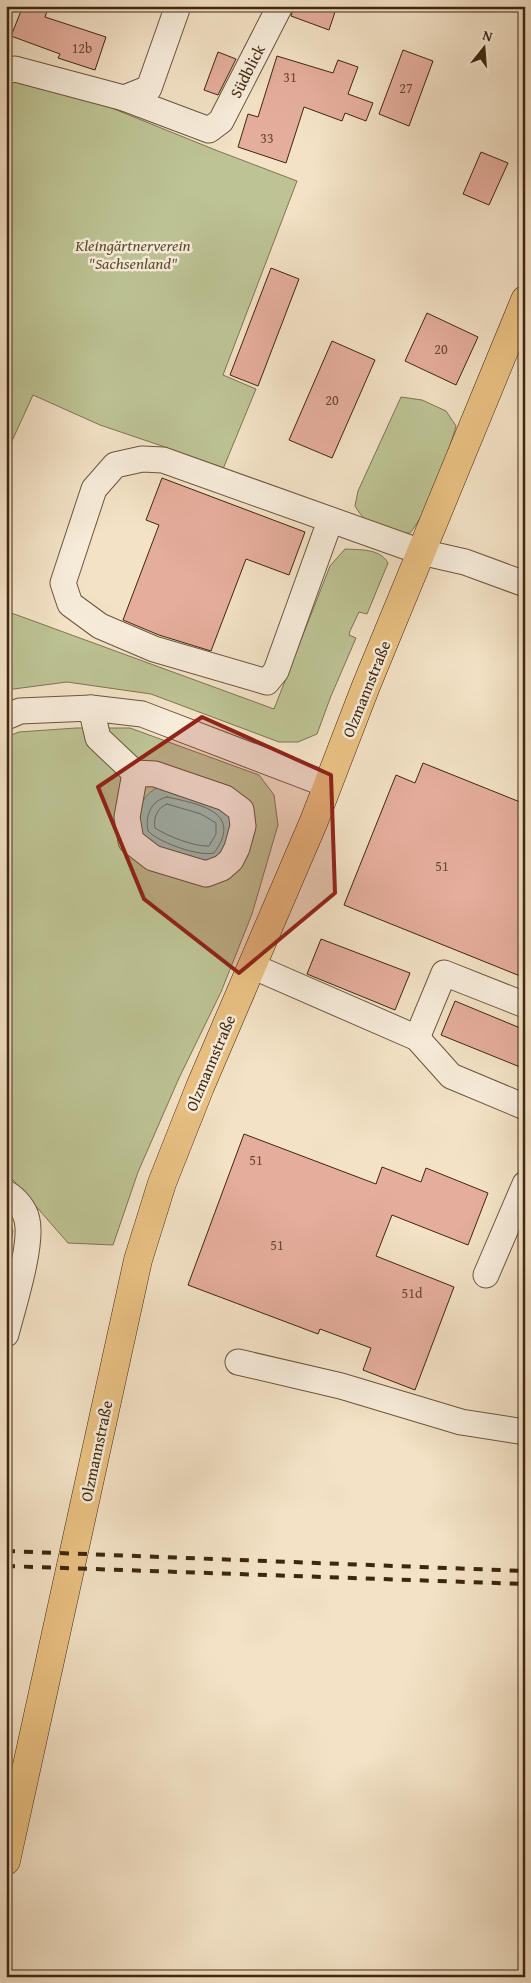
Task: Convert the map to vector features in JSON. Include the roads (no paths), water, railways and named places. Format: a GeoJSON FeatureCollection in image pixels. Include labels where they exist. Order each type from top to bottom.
{"type":"FeatureCollection","features":[{"type":"Feature","properties":{"kind":"main road","name":"Olzmannstraße"},"geometry":{"type":"LineString","coordinates":[[6,1861],[143,1242],[162,1183],[186,1120],[328,785],[421,552],[525,300]]}},
{"type":"Feature","properties":{"kind":"street"},"geometry":{"type":"LineString","coordinates":[[6,71],[15,69],[124,98],[149,88],[178,6]]}},
{"type":"Feature","properties":{"kind":"street","name":"Südblick"},"geometry":{"type":"LineString","coordinates":[[124,98],[209,130],[221,121],[280,6]]}},
{"type":"Feature","properties":{"kind":"street"},"geometry":{"type":"LineString","coordinates":[[330,521],[276,671],[267,682],[154,650],[100,626],[70,604],[63,583],[94,489],[115,465],[142,459],[163,460],[330,521],[421,552],[465,562],[525,584]]}},
{"type":"Feature","properties":{"kind":"street"},"geometry":{"type":"LineString","coordinates":[[6,717],[20,710],[91,708],[142,714],[328,785]]}},
{"type":"Feature","properties":{"kind":"street"},"geometry":{"type":"LineString","coordinates":[[91,708],[98,738],[136,773],[155,774],[225,798],[241,810],[243,826],[237,848],[231,860],[222,868],[206,874],[153,858],[131,842],[127,817],[136,773]]}},
{"type":"Feature","properties":{"kind":"street"},"geometry":{"type":"LineString","coordinates":[[252,966],[417,1038],[451,1076],[525,1107]]}},
{"type":"Feature","properties":{"kind":"street"},"geometry":{"type":"LineString","coordinates":[[417,1038],[444,973],[525,1005]]}},
{"type":"Feature","properties":{"kind":"street"},"geometry":{"type":"LineString","coordinates":[[486,1276],[525,1184]]}},
{"type":"Feature","properties":{"kind":"street"},"geometry":{"type":"LineString","coordinates":[[6,1193],[14,1198],[27,1219],[29,1241],[6,1334]]}},
{"type":"Feature","properties":{"kind":"street"},"geometry":{"type":"LineString","coordinates":[[238,1362],[341,1386],[461,1422],[525,1432]]}},
{"type":"Feature","properties":{"kind":"water"},"geometry":{"type":"Polygon","coordinates":[[[158,787],[232,813],[234,839],[208,866],[143,842],[140,817],[141,804],[158,787]]]}},
{"type":"Feature","properties":{"kind":"railway"},"geometry":{"type":"LineString","coordinates":[[6,1551],[525,1571]]}},
{"type":"Feature","properties":{"kind":"railway"},"geometry":{"type":"LineString","coordinates":[[6,1566],[525,1584]]}},
{"type":"Feature","properties":{"kind":"park label","name":"Kleingärtnerverein \"Sachsenland\""},"geometry":{"type":"Point","coordinates":[133,254]}}]}
